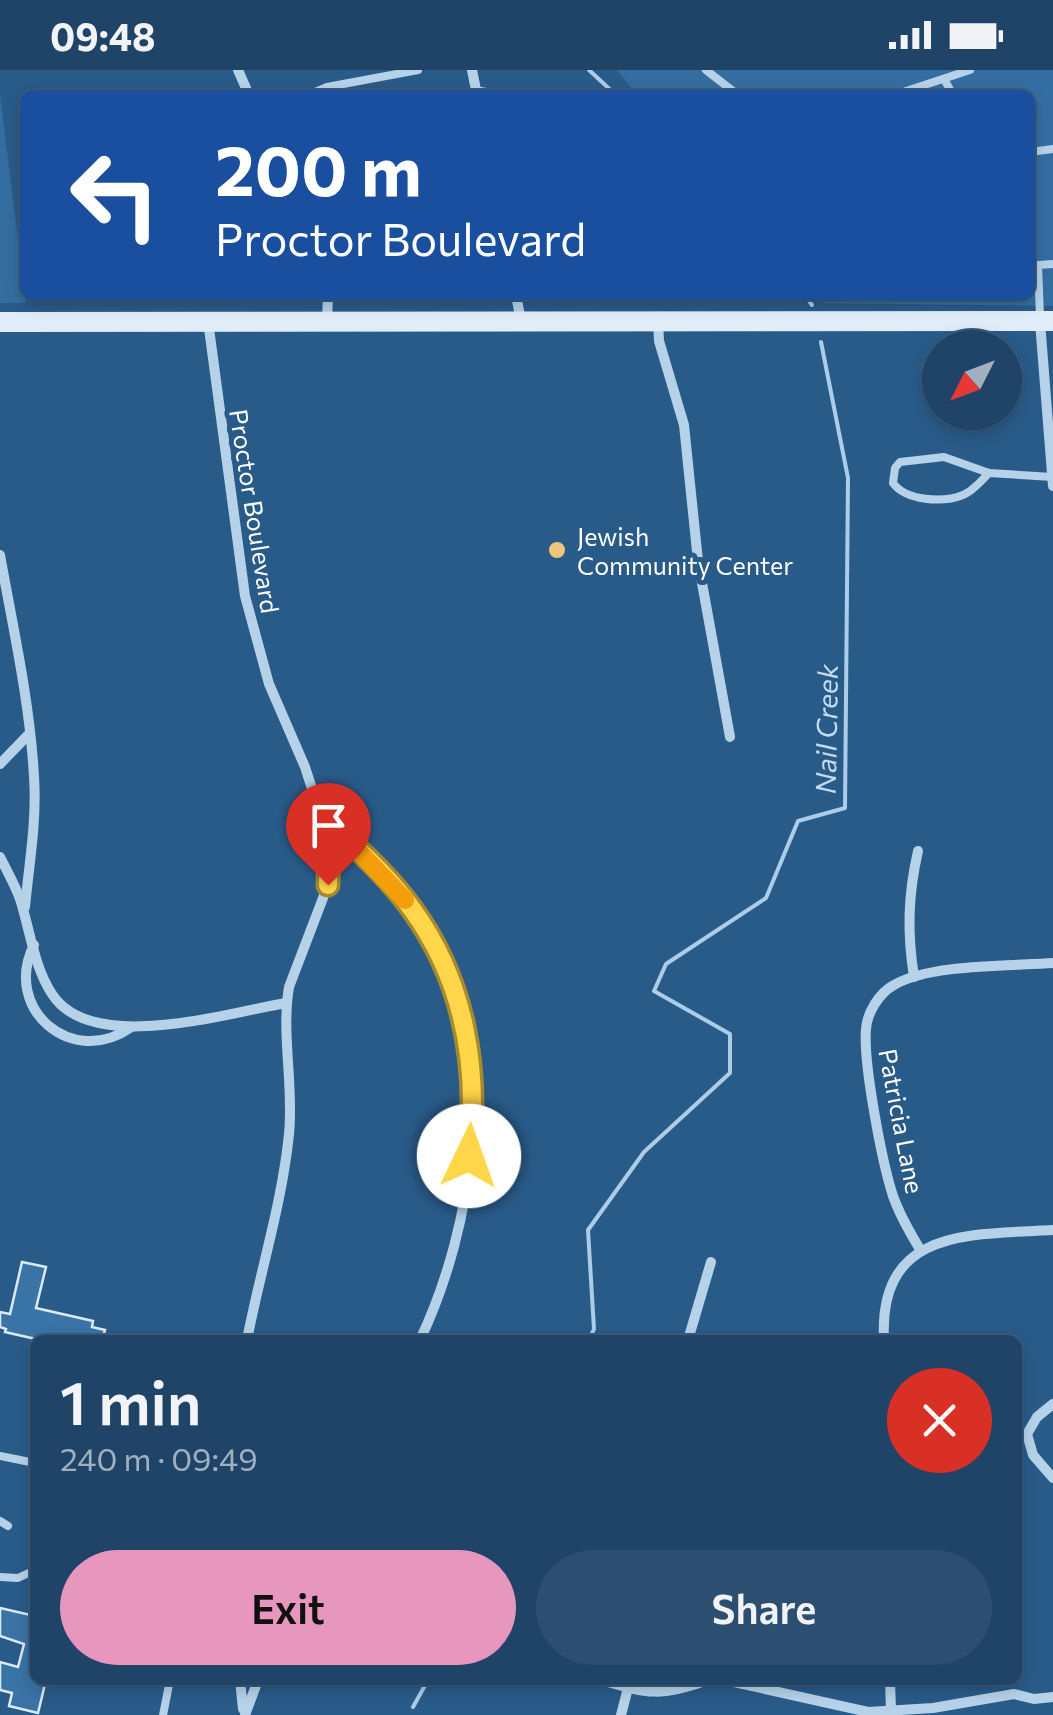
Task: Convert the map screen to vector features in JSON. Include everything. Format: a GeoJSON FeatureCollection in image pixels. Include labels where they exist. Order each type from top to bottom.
{"type":"FeatureCollection","features":[{"type":"Feature","properties":{"kind":"street"},"geometry":{"type":"LineString","coordinates":[[327,321],[328,300]]}},
{"type":"Feature","properties":{"kind":"street"},"geometry":{"type":"LineString","coordinates":[[517,300],[521,321]]}},
{"type":"Feature","properties":{"kind":"street","name":"Proctor Boulevard"},"geometry":{"type":"LineString","coordinates":[[208,321],[245,596],[269,684],[329,840],[328,885],[296,965],[286,1003],[292,1085],[289,1135],[248,1335]]}},
{"type":"Feature","properties":{"kind":"street"},"geometry":{"type":"LineString","coordinates":[[658,321],[684,425],[698,561],[730,737]]}},
{"type":"Feature","properties":{"kind":"street"},"geometry":{"type":"LineString","coordinates":[[0,322],[1047,322],[1053,486]]}},
{"type":"Feature","properties":{"kind":"street"},"geometry":{"type":"LineString","coordinates":[[0,555],[34,776],[34,821],[24,914]]}},
{"type":"Feature","properties":{"kind":"street"},"geometry":{"type":"LineString","coordinates":[[0,764],[29,733]]}},
{"type":"Feature","properties":{"kind":"street","name":"Proctor Boulevard"},"geometry":{"type":"LineString","coordinates":[[322,815],[410,906],[434,942],[468,1040],[472,1127],[462,1215],[450,1266],[422,1335]]}},
{"type":"Feature","properties":{"kind":"street"},"geometry":{"type":"LineString","coordinates":[[914,976],[908,909],[918,851]]}},
{"type":"Feature","properties":{"kind":"street"},"geometry":{"type":"LineString","coordinates":[[0,857],[19,895],[44,978],[66,1011],[98,1023],[131,1028],[286,1003]]}},
{"type":"Feature","properties":{"kind":"street"},"geometry":{"type":"LineString","coordinates":[[34,945],[26,968],[28,988],[38,1016],[48,1027],[70,1038],[98,1042],[131,1028]]}},
{"type":"Feature","properties":{"kind":"street","name":"Patricia Lane"},"geometry":{"type":"LineString","coordinates":[[921,1250],[903,1223],[892,1194],[878,1122],[866,1030],[868,1017],[879,997],[896,983],[914,976],[1053,963]]}},
{"type":"Feature","properties":{"kind":"street"},"geometry":{"type":"LineString","coordinates":[[884,1335],[893,1282],[901,1268],[921,1250],[958,1236],[1053,1230]]}},
{"type":"Feature","properties":{"kind":"street"},"geometry":{"type":"LineString","coordinates":[[690,1335],[712,1262]]}},
{"type":"Feature","properties":{"kind":"street"},"geometry":{"type":"LineString","coordinates":[[1053,1404],[1037,1417],[1028,1434],[1032,1456],[1053,1478]]}},
{"type":"Feature","properties":{"kind":"street"},"geometry":{"type":"LineString","coordinates":[[241,1685],[244,1715]]}},
{"type":"Feature","properties":{"kind":"street"},"geometry":{"type":"LineString","coordinates":[[244,1715],[256,1685]]}},
{"type":"Feature","properties":{"kind":"street"},"geometry":{"type":"LineString","coordinates":[[618,1685],[650,1694],[676,1692],[684,1685]]}},
{"type":"Feature","properties":{"kind":"street"},"geometry":{"type":"LineString","coordinates":[[746,1685],[848,1709],[933,1708],[1014,1694],[1034,1699],[1053,1697]]}},
{"type":"Feature","properties":{"kind":"street"},"geometry":{"type":"LineString","coordinates":[[890,1685],[891,1710]]}},
{"type":"Feature","properties":{"kind":"street"},"geometry":{"type":"LineString","coordinates":[[621,1715],[628,1688]]}},
{"type":"Feature","properties":{"kind":"lane"},"geometry":{"type":"LineString","coordinates":[[320,90],[418,70]]}},
{"type":"Feature","properties":{"kind":"lane"},"geometry":{"type":"LineString","coordinates":[[706,70],[732,90]]}},
{"type":"Feature","properties":{"kind":"lane"},"geometry":{"type":"LineString","coordinates":[[910,90],[970,70]]}},
{"type":"Feature","properties":{"kind":"lane"},"geometry":{"type":"LineString","coordinates":[[944,79],[950,90]]}},
{"type":"Feature","properties":{"kind":"lane"},"geometry":{"type":"LineString","coordinates":[[1035,270],[1047,322]]}},
{"type":"Feature","properties":{"kind":"lane"},"geometry":{"type":"LineString","coordinates":[[989,474],[961,496],[905,495],[893,483],[895,468],[908,460],[944,457],[989,474],[1052,477]]}},
{"type":"Feature","properties":{"kind":"lane"},"geometry":{"type":"LineString","coordinates":[[1,1459],[30,1462]]}},
{"type":"Feature","properties":{"kind":"lane"},"geometry":{"type":"LineString","coordinates":[[0,1577],[11,1579],[30,1572]]}},
{"type":"Feature","properties":{"kind":"lane"},"geometry":{"type":"LineString","coordinates":[[163,1715],[169,1685]]}},
{"type":"Feature","properties":{"kind":"shaded area"},"geometry":{"type":"Polygon","coordinates":[[[617,70],[1053,70],[1053,306],[819,300],[1035,300],[1035,90],[633,90],[617,70]]]}},
{"type":"Feature","properties":{"kind":"shaded area"},"geometry":{"type":"Polygon","coordinates":[[[0,95],[20,255],[20,300],[26,303],[0,303],[0,95]]]}},
{"type":"Feature","properties":{"kind":"building"},"geometry":{"type":"Polygon","coordinates":[[[22,1262],[46,1267],[36,1308],[93,1321],[92,1327],[105,1330],[104,1335],[30,1338],[5,1332],[0,1327],[0,1312],[10,1314],[22,1262]]]}},
{"type":"Feature","properties":{"kind":"building"},"geometry":{"type":"Polygon","coordinates":[[[0,1608],[30,1615],[30,1685],[45,1685],[38,1713],[9,1706],[12,1693],[0,1690],[0,1662],[18,1667],[24,1644],[0,1636],[0,1608]]]}},
{"type":"Feature","properties":{"kind":"waterway","name":"Nail Creek"},"geometry":{"type":"LineString","coordinates":[[589,70],[611,90]]}},
{"type":"Feature","properties":{"kind":"waterway","name":"Nail Creek"},"geometry":{"type":"LineString","coordinates":[[808,300],[812,305]]}},
{"type":"Feature","properties":{"kind":"waterway","name":"Nail Creek"},"geometry":{"type":"LineString","coordinates":[[591,1335],[588,1230],[644,1152],[730,1073],[730,1034],[654,991],[666,964],[766,898],[798,821],[845,808],[848,478],[821,342]]}},
{"type":"Feature","properties":{"kind":"waterway","name":"Nail Creek"},"geometry":{"type":"LineString","coordinates":[[413,1707],[425,1685]]}},
{"type":"Feature","properties":{"kind":"slow traffic"},"geometry":{"type":"LineString","coordinates":[[341,833],[405,900]]}},
{"type":"Feature","properties":{"kind":"place","name":"Jewish Community Center"},"geometry":{"type":"Point","coordinates":[557,550]}},
{"type":"Feature","properties":{"kind":"route"},"geometry":{"type":"LineString","coordinates":[[328,885],[329,840],[322,815],[410,906],[447,968],[468,1040],[472,1127],[469,1156]]}}]}
